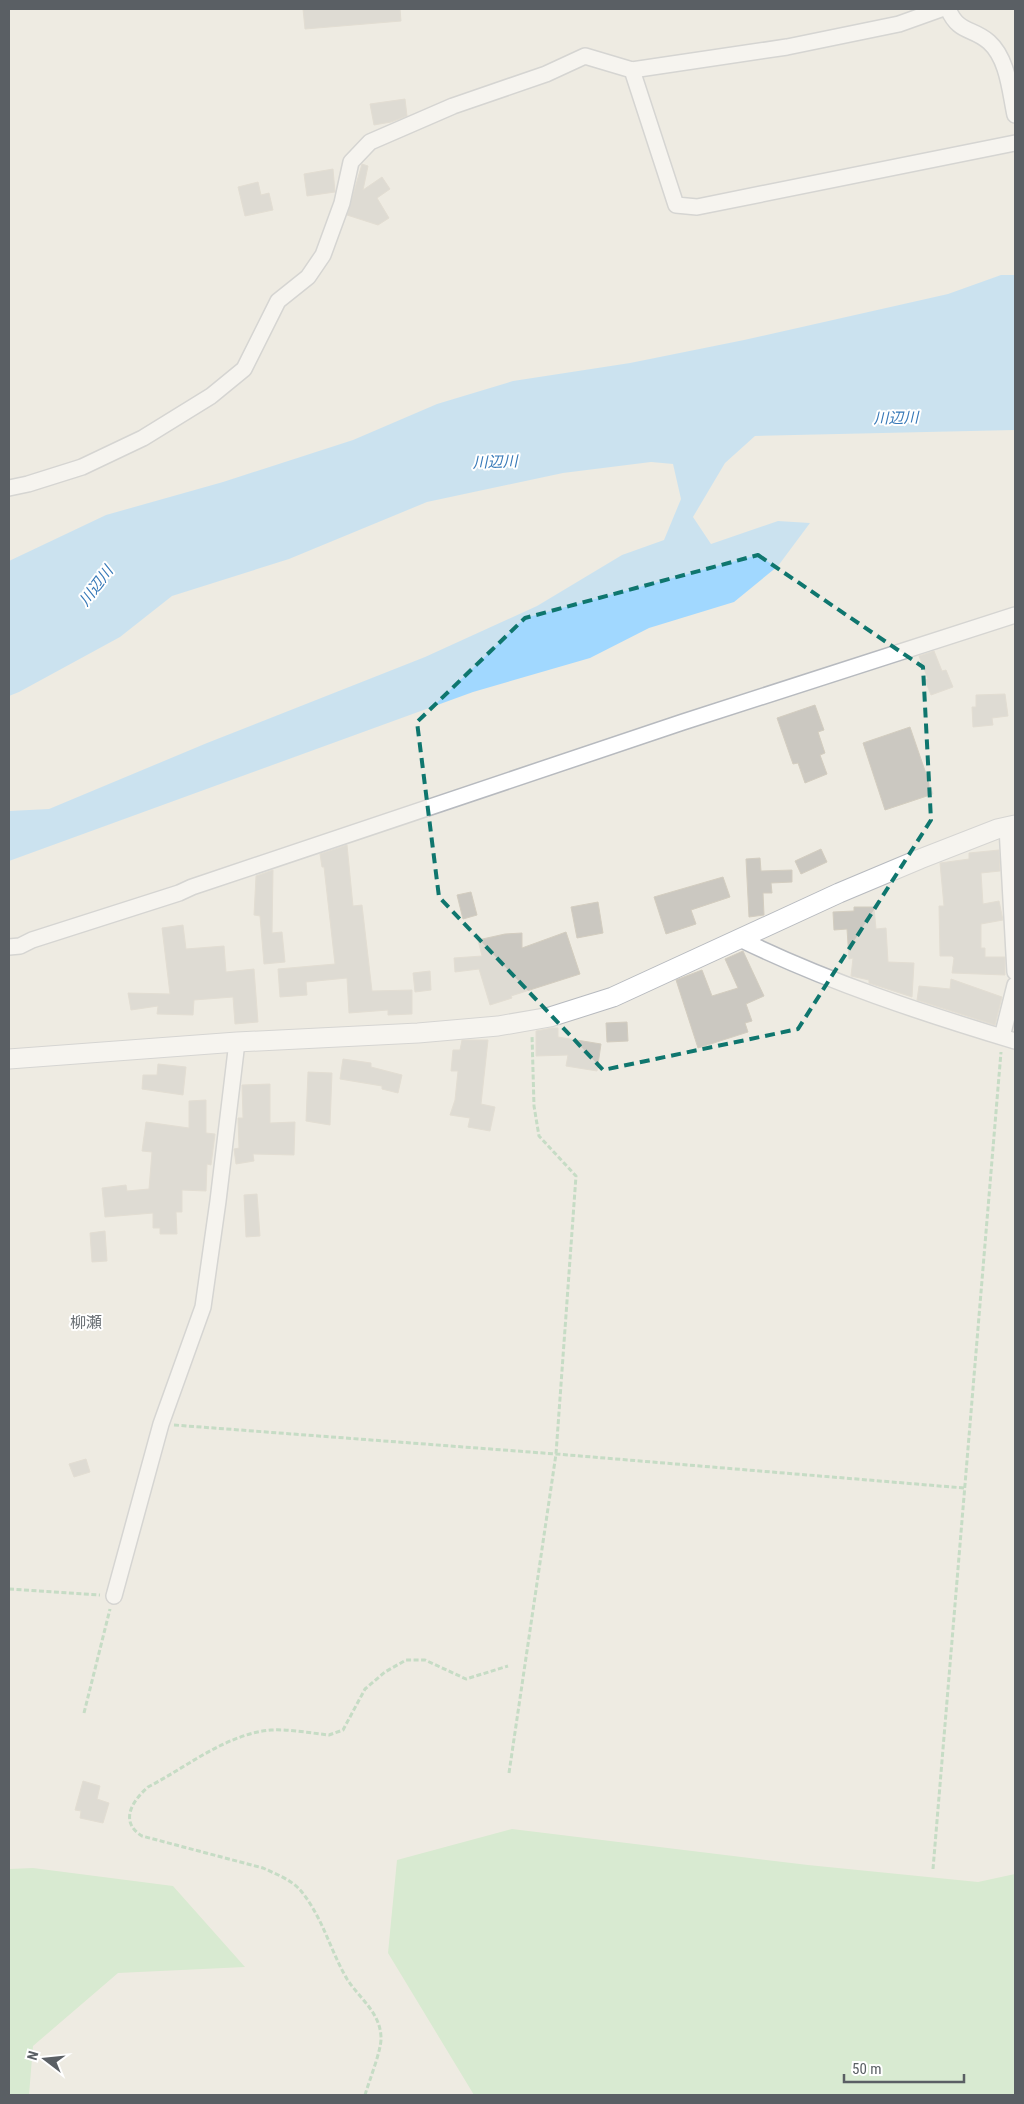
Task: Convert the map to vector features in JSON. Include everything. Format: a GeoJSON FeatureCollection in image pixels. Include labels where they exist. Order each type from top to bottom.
{"type":"FeatureCollection","features":[{"type":"Feature","properties":{"kind":"street"},"geometry":{"type":"LineString","coordinates":[[9,488],[82,467],[144,438],[211,396],[244,369],[278,301],[308,277],[323,255],[342,203],[352,162],[370,142],[453,106],[546,74],[585,56],[632,70],[787,47],[899,24],[941,9]]}},
{"type":"Feature","properties":{"kind":"street"},"geometry":{"type":"LineString","coordinates":[[948,9],[954,22],[989,42],[1002,61],[1015,115]]}},
{"type":"Feature","properties":{"kind":"street"},"geometry":{"type":"LineString","coordinates":[[632,70],[676,205],[697,207],[1015,143]]}},
{"type":"Feature","properties":{"kind":"street"},"geometry":{"type":"LineString","coordinates":[[9,947],[20,946],[683,722],[1015,616]]}},
{"type":"Feature","properties":{"kind":"street"},"geometry":{"type":"LineString","coordinates":[[9,1059],[237,1042],[418,1033],[498,1026],[550,1016],[613,997],[902,866],[1011,826],[1015,972]]}},
{"type":"Feature","properties":{"kind":"street"},"geometry":{"type":"LineString","coordinates":[[740,939],[784,961],[903,1005],[1009,1039],[1015,985]]}},
{"type":"Feature","properties":{"kind":"street"},"geometry":{"type":"LineString","coordinates":[[114,1596],[161,1424],[203,1307],[237,1042]]}},
{"type":"Feature","properties":{"kind":"path"},"geometry":{"type":"LineString","coordinates":[[509,1773],[556,1454],[576,1176],[539,1136],[534,1106],[531,1020]]}},
{"type":"Feature","properties":{"kind":"path"},"geometry":{"type":"LineString","coordinates":[[933,1869],[964,1488],[1009,1039]]}},
{"type":"Feature","properties":{"kind":"path"},"geometry":{"type":"LineString","coordinates":[[161,1424],[964,1488]]}},
{"type":"Feature","properties":{"kind":"path"},"geometry":{"type":"LineString","coordinates":[[9,1589],[114,1596],[84,1713]]}},
{"type":"Feature","properties":{"kind":"path"},"geometry":{"type":"LineString","coordinates":[[365,2095],[382,2038],[379,2025],[374,2014],[347,1979],[318,1914],[300,1889],[282,1876],[263,1868],[142,1836],[133,1831],[129,1824],[130,1811],[137,1796],[148,1788],[227,1743],[249,1734],[272,1730],[336,1734],[343,1730],[365,1689],[385,1672],[406,1660],[425,1660],[466,1679],[508,1666]]}},
{"type":"Feature","properties":{"kind":"highlighted area"},"geometry":{"type":"Polygon","coordinates":[[[758,555],[923,667],[931,820],[798,1029],[603,1070],[439,897],[417,722],[525,618],[758,555]]]}},
{"type":"Feature","properties":{"kind":"green space"},"geometry":{"type":"Polygon","coordinates":[[[512,1829],[808,1865],[978,1882],[1015,1874],[1015,2095],[474,2095],[388,1953],[397,1860],[512,1829]]]}},
{"type":"Feature","properties":{"kind":"green space"},"geometry":{"type":"Polygon","coordinates":[[[33,1868],[173,1886],[245,1967],[118,1973],[33,2046],[29,2095],[9,2095],[9,1869],[33,1868]]]}},
{"type":"Feature","properties":{"kind":"water","name":"川辺川"},"geometry":{"type":"Polygon","coordinates":[[[1001,275],[1015,275],[1015,430],[755,436],[725,463],[693,517],[711,544],[778,521],[810,523],[778,566],[734,602],[649,628],[590,658],[473,692],[9,861],[9,811],[49,809],[207,743],[425,657],[537,606],[622,555],[664,540],[681,499],[673,464],[651,462],[563,473],[427,502],[289,559],[172,596],[120,637],[9,696],[9,561],[106,515],[223,482],[353,440],[437,404],[513,381],[630,363],[744,340],[948,294],[1001,275]]]}},
{"type":"Feature","properties":{"kind":"building"},"geometry":{"type":"Polygon","coordinates":[[[303,9],[400,9],[401,21],[305,29],[303,9]]]}},
{"type":"Feature","properties":{"kind":"building"},"geometry":{"type":"Polygon","coordinates":[[[405,99],[407,116],[391,122],[374,125],[370,104],[405,99]]]}},
{"type":"Feature","properties":{"kind":"building"},"geometry":{"type":"Polygon","coordinates":[[[362,164],[368,166],[363,190],[382,177],[390,189],[377,198],[389,218],[378,225],[347,215],[362,164]]]}},
{"type":"Feature","properties":{"kind":"building"},"geometry":{"type":"Polygon","coordinates":[[[333,169],[335,192],[307,196],[304,174],[333,169]]]}},
{"type":"Feature","properties":{"kind":"building"},"geometry":{"type":"Polygon","coordinates":[[[258,182],[261,195],[269,193],[273,210],[245,216],[238,187],[258,182]]]}},
{"type":"Feature","properties":{"kind":"building"},"geometry":{"type":"Polygon","coordinates":[[[934,651],[942,671],[946,670],[953,687],[931,695],[925,680],[928,679],[919,656],[934,651]]]}},
{"type":"Feature","properties":{"kind":"building"},"geometry":{"type":"Polygon","coordinates":[[[1005,694],[1008,716],[992,718],[993,725],[973,727],[972,707],[976,707],[976,695],[1005,694]]]}},
{"type":"Feature","properties":{"kind":"building"},"geometry":{"type":"Polygon","coordinates":[[[815,705],[824,730],[818,732],[825,753],[820,755],[827,774],[805,783],[798,763],[793,764],[777,718],[815,705]]]}},
{"type":"Feature","properties":{"kind":"building"},"geometry":{"type":"Polygon","coordinates":[[[910,727],[933,794],[885,810],[863,743],[910,727]]]}},
{"type":"Feature","properties":{"kind":"building"},"geometry":{"type":"Polygon","coordinates":[[[347,845],[353,906],[362,905],[372,991],[412,990],[412,1014],[388,1015],[388,1010],[349,1013],[347,978],[306,982],[307,995],[280,997],[278,969],[335,964],[324,867],[322,867],[320,854],[347,845]]]}},
{"type":"Feature","properties":{"kind":"building"},"geometry":{"type":"Polygon","coordinates":[[[821,849],[827,862],[801,874],[795,861],[821,849]]]}},
{"type":"Feature","properties":{"kind":"building"},"geometry":{"type":"Polygon","coordinates":[[[999,850],[1000,871],[981,873],[983,904],[999,901],[1003,920],[981,924],[981,948],[985,948],[985,957],[1005,957],[1005,975],[952,973],[954,958],[952,956],[940,956],[939,906],[944,906],[940,863],[969,859],[969,853],[999,850]]]}},
{"type":"Feature","properties":{"kind":"building"},"geometry":{"type":"Polygon","coordinates":[[[760,858],[761,871],[792,870],[792,882],[771,883],[772,893],[763,893],[764,915],[749,917],[746,859],[760,858]]]}},
{"type":"Feature","properties":{"kind":"building"},"geometry":{"type":"Polygon","coordinates":[[[273,870],[272,933],[282,932],[285,962],[264,964],[260,916],[254,915],[256,876],[273,870]]]}},
{"type":"Feature","properties":{"kind":"building"},"geometry":{"type":"Polygon","coordinates":[[[723,877],[730,897],[691,910],[696,924],[666,934],[654,897],[723,877]]]}},
{"type":"Feature","properties":{"kind":"building"},"geometry":{"type":"Polygon","coordinates":[[[471,892],[477,915],[463,919],[457,895],[471,892]]]}},
{"type":"Feature","properties":{"kind":"building"},"geometry":{"type":"Polygon","coordinates":[[[598,902],[603,933],[577,938],[571,907],[598,902]]]}},
{"type":"Feature","properties":{"kind":"building"},"geometry":{"type":"Polygon","coordinates":[[[854,907],[874,907],[876,929],[886,928],[888,962],[914,963],[912,997],[869,983],[869,980],[851,976],[853,958],[849,959],[847,929],[834,930],[833,912],[854,911],[854,907]]]}},
{"type":"Feature","properties":{"kind":"building"},"geometry":{"type":"Polygon","coordinates":[[[183,925],[186,949],[224,946],[226,972],[254,969],[258,1022],[235,1024],[233,997],[194,1000],[193,1015],[157,1014],[158,1006],[131,1010],[128,993],[170,994],[162,928],[183,925]]]}},
{"type":"Feature","properties":{"kind":"building"},"geometry":{"type":"Polygon","coordinates":[[[566,932],[580,974],[511,996],[512,998],[490,1005],[479,969],[455,972],[454,958],[482,956],[478,940],[505,934],[522,933],[522,948],[566,932]]]}},
{"type":"Feature","properties":{"kind":"building"},"geometry":{"type":"Polygon","coordinates":[[[743,951],[764,996],[746,1004],[752,1021],[745,1023],[748,1032],[698,1048],[676,980],[702,970],[712,996],[738,988],[725,959],[743,951]]]}},
{"type":"Feature","properties":{"kind":"building"},"geometry":{"type":"Polygon","coordinates":[[[430,971],[431,990],[415,992],[413,973],[430,971]]]}},
{"type":"Feature","properties":{"kind":"building"},"geometry":{"type":"Polygon","coordinates":[[[951,979],[1002,997],[995,1025],[917,1000],[919,986],[950,989],[951,979]]]}},
{"type":"Feature","properties":{"kind":"building"},"geometry":{"type":"Polygon","coordinates":[[[627,1022],[628,1041],[607,1042],[606,1023],[627,1022]]]}},
{"type":"Feature","properties":{"kind":"building"},"geometry":{"type":"Polygon","coordinates":[[[558,1028],[558,1037],[601,1044],[597,1071],[566,1066],[568,1055],[536,1056],[536,1031],[558,1028]]]}},
{"type":"Feature","properties":{"kind":"building"},"geometry":{"type":"Polygon","coordinates":[[[462,1040],[488,1040],[481,1104],[495,1107],[490,1131],[468,1127],[470,1118],[450,1115],[455,1100],[458,1071],[451,1071],[453,1050],[460,1050],[462,1040]]]}},
{"type":"Feature","properties":{"kind":"building"},"geometry":{"type":"Polygon","coordinates":[[[343,1059],[371,1063],[371,1067],[402,1075],[398,1093],[382,1089],[382,1086],[340,1079],[343,1059]]]}},
{"type":"Feature","properties":{"kind":"building"},"geometry":{"type":"Polygon","coordinates":[[[158,1064],[186,1067],[183,1095],[142,1089],[143,1075],[157,1075],[158,1064]]]}},
{"type":"Feature","properties":{"kind":"building"},"geometry":{"type":"Polygon","coordinates":[[[308,1072],[332,1073],[330,1125],[306,1121],[308,1072]]]}},
{"type":"Feature","properties":{"kind":"building"},"geometry":{"type":"Polygon","coordinates":[[[270,1084],[270,1123],[295,1122],[294,1155],[253,1154],[254,1161],[236,1164],[234,1149],[239,1148],[238,1118],[243,1118],[242,1085],[270,1084]]]}},
{"type":"Feature","properties":{"kind":"building"},"geometry":{"type":"Polygon","coordinates":[[[206,1100],[206,1133],[215,1134],[211,1165],[207,1164],[206,1191],[182,1190],[182,1212],[176,1212],[177,1234],[160,1234],[160,1228],[153,1228],[153,1213],[105,1217],[102,1188],[126,1185],[127,1191],[149,1189],[152,1152],[142,1151],[146,1122],[189,1128],[189,1101],[206,1100]]]}},
{"type":"Feature","properties":{"kind":"building"},"geometry":{"type":"Polygon","coordinates":[[[257,1194],[260,1236],[246,1237],[244,1195],[257,1194]]]}},
{"type":"Feature","properties":{"kind":"building"},"geometry":{"type":"Polygon","coordinates":[[[105,1231],[107,1261],[92,1262],[90,1233],[105,1231]]]}},
{"type":"Feature","properties":{"kind":"building"},"geometry":{"type":"Polygon","coordinates":[[[86,1459],[90,1472],[74,1477],[69,1464],[86,1459]]]}},
{"type":"Feature","properties":{"kind":"building"},"geometry":{"type":"Polygon","coordinates":[[[83,1781],[100,1786],[97,1799],[109,1803],[103,1823],[80,1818],[81,1811],[75,1810],[83,1781]]]}},
{"type":"Feature","properties":{"kind":"district","name":"柳瀬"},"geometry":{"type":"Point","coordinates":[86,1322]}}]}
